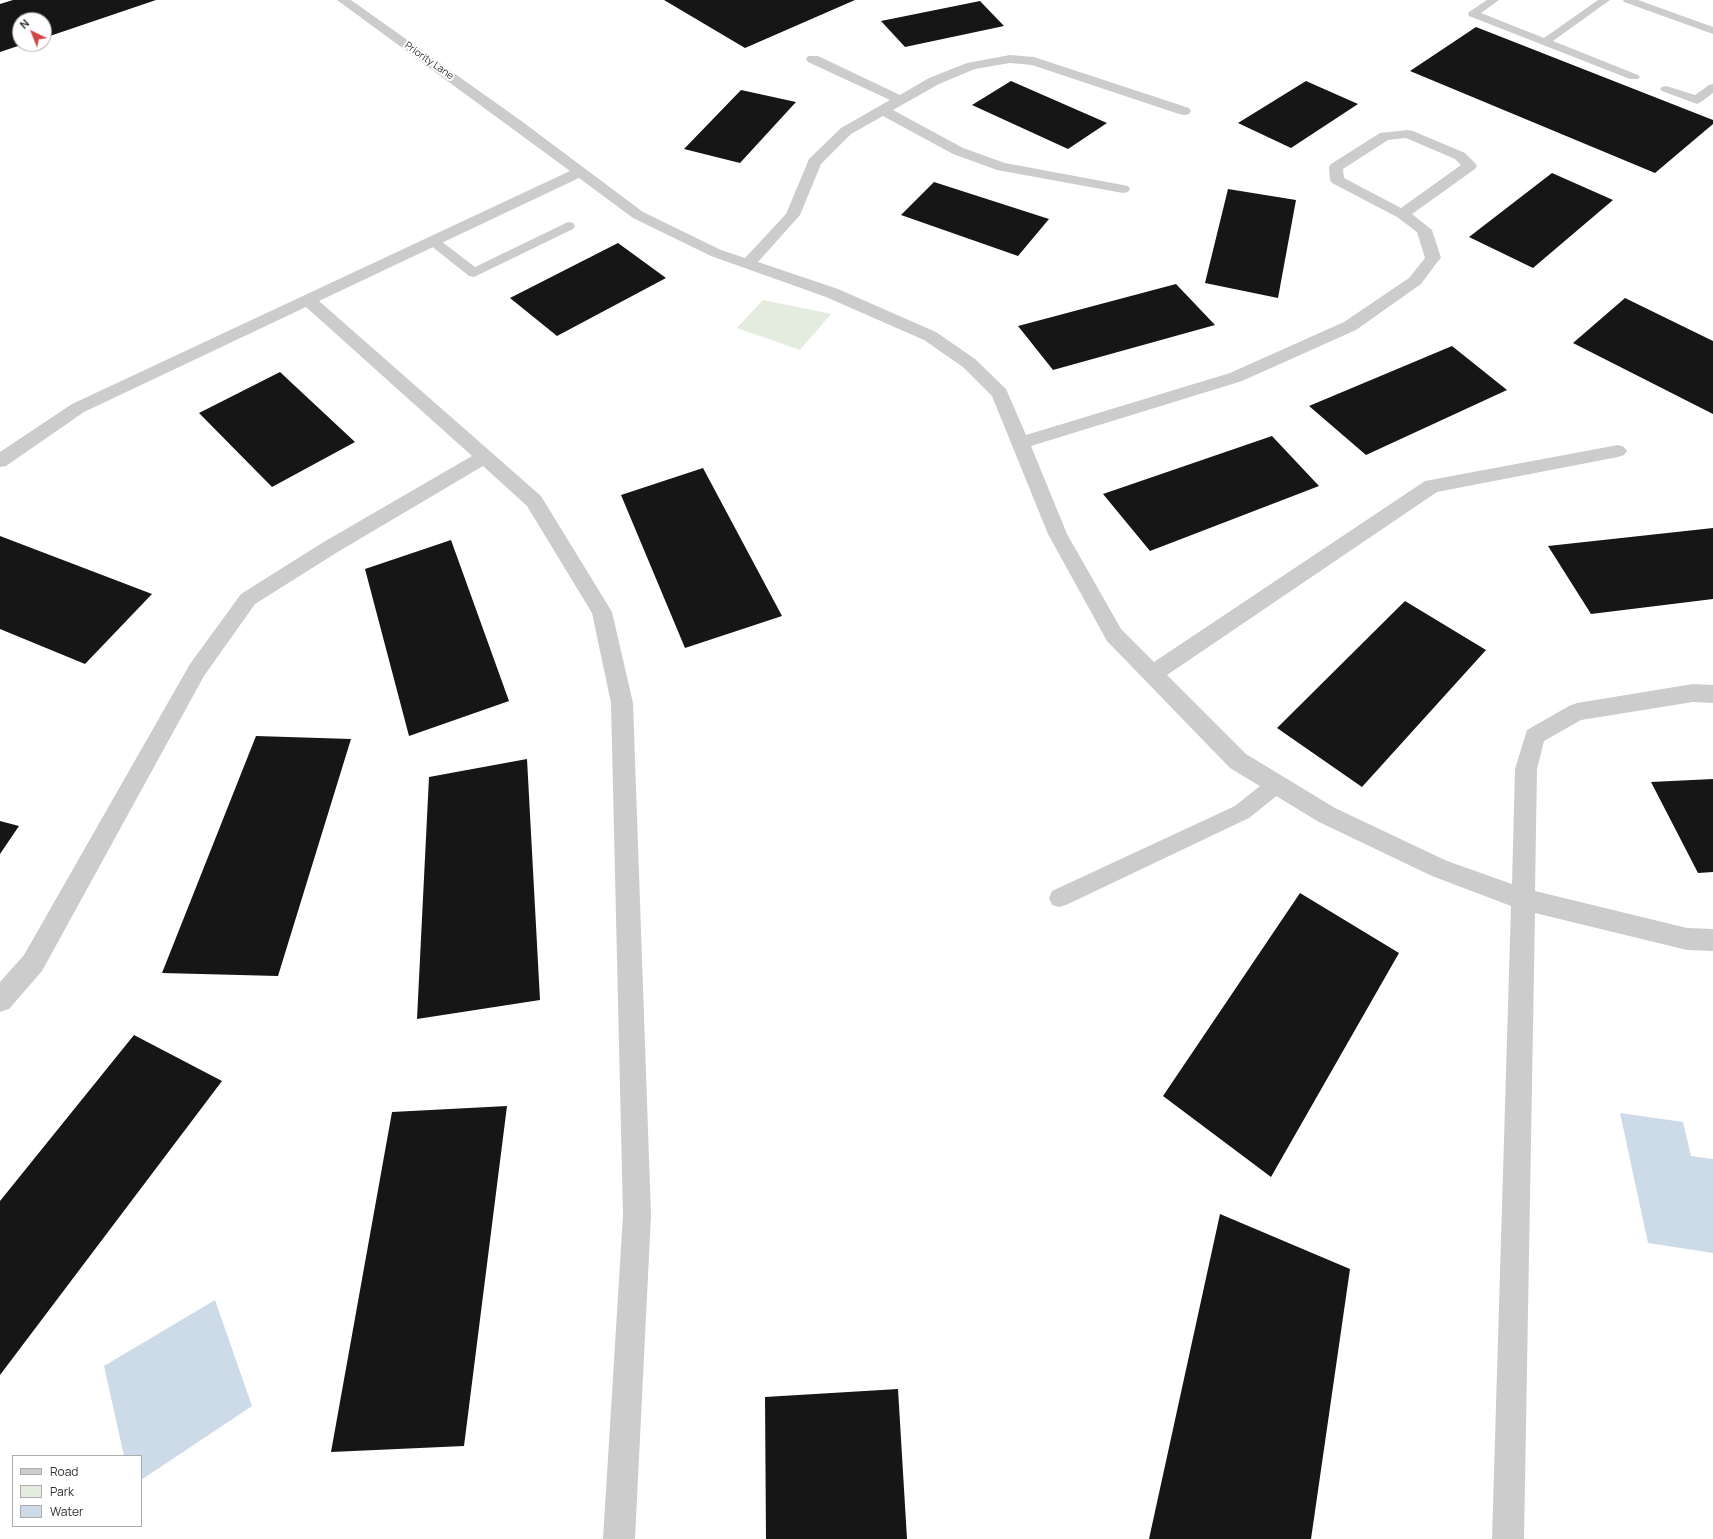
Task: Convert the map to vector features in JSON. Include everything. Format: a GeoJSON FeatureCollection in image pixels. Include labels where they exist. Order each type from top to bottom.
{"type":"FeatureCollection","features":[{"type":"Feature","properties":{"kind":"street","name":"Priority Lane"},"geometry":{"type":"LineString","coordinates":[[343,0],[515,123],[638,215],[716,253],[832,293],[930,336],[969,363],[1000,393],[1058,534],[1114,635],[1238,761],[1327,815],[1440,869],[1522,899],[1687,939],[1713,940]]}},
{"type":"Feature","properties":{"kind":"street"},"geometry":{"type":"LineString","coordinates":[[813,59],[900,100]]}},
{"type":"Feature","properties":{"kind":"street"},"geometry":{"type":"LineString","coordinates":[[748,264],[793,214],[814,162],[846,131],[934,81],[972,66],[1010,59],[1034,61],[1184,111]]}},
{"type":"Feature","properties":{"kind":"street"},"geometry":{"type":"LineString","coordinates":[[882,110],[958,151],[1002,167],[1123,189]]}},
{"type":"Feature","properties":{"kind":"street"},"geometry":{"type":"LineString","coordinates":[[1020,443],[1236,377],[1350,326],[1415,281],[1432,258],[1424,230],[1402,214],[1337,180],[1336,168],[1385,136],[1408,134],[1460,156],[1470,166],[1402,214]]}},
{"type":"Feature","properties":{"kind":"street"},"geometry":{"type":"LineString","coordinates":[[0,461],[78,408],[580,172]]}},
{"type":"Feature","properties":{"kind":"street"},"geometry":{"type":"LineString","coordinates":[[308,300],[534,501],[602,612],[622,703],[637,1215],[619,1539]]}},
{"type":"Feature","properties":{"kind":"street"},"geometry":{"type":"LineString","coordinates":[[1152,674],[1432,486],[1618,451]]}},
{"type":"Feature","properties":{"kind":"street"},"geometry":{"type":"LineString","coordinates":[[0,1000],[33,963],[197,670],[248,599],[329,548],[485,456]]}},
{"type":"Feature","properties":{"kind":"street"},"geometry":{"type":"LineString","coordinates":[[1508,1539],[1526,769],[1535,736],[1577,712],[1693,693],[1713,694]]}},
{"type":"Feature","properties":{"kind":"lane"},"geometry":{"type":"LineString","coordinates":[[1494,0],[1473,14],[1634,76]]}},
{"type":"Feature","properties":{"kind":"lane"},"geometry":{"type":"LineString","coordinates":[[1545,42],[1605,0]]}},
{"type":"Feature","properties":{"kind":"lane"},"geometry":{"type":"LineString","coordinates":[[1628,0],[1713,31]]}},
{"type":"Feature","properties":{"kind":"lane"},"geometry":{"type":"LineString","coordinates":[[1666,89],[1697,100],[1713,87]]}},
{"type":"Feature","properties":{"kind":"lane"},"geometry":{"type":"LineString","coordinates":[[432,241],[474,274],[568,226]]}},
{"type":"Feature","properties":{"kind":"lane"},"geometry":{"type":"LineString","coordinates":[[1059,898],[1242,812],[1277,784]]}},
{"type":"Feature","properties":{"kind":"green space"},"geometry":{"type":"Polygon","coordinates":[[[763,300],[831,314],[800,350],[737,328],[763,300]]]}},
{"type":"Feature","properties":{"kind":"water"},"geometry":{"type":"Polygon","coordinates":[[[1620,1113],[1683,1122],[1691,1156],[1713,1159],[1713,1253],[1648,1243],[1620,1113]]]}},
{"type":"Feature","properties":{"kind":"water"},"geometry":{"type":"Polygon","coordinates":[[[215,1300],[252,1406],[142,1479],[142,1455],[124,1455],[104,1366],[215,1300]]]}},
{"type":"Feature","properties":{"kind":"building"},"geometry":{"type":"Polygon","coordinates":[[[13,0],[156,0],[52,35],[52,12],[12,12],[12,48],[0,52],[0,4],[13,0]]]}},
{"type":"Feature","properties":{"kind":"building"},"geometry":{"type":"Polygon","coordinates":[[[664,0],[855,0],[745,48],[664,0]]]}},
{"type":"Feature","properties":{"kind":"building"},"geometry":{"type":"Polygon","coordinates":[[[980,1],[1004,26],[905,47],[881,21],[980,1]]]}},
{"type":"Feature","properties":{"kind":"building"},"geometry":{"type":"Polygon","coordinates":[[[1476,27],[1713,120],[1713,124],[1655,173],[1410,71],[1476,27]]]}},
{"type":"Feature","properties":{"kind":"building"},"geometry":{"type":"Polygon","coordinates":[[[1011,81],[1107,123],[1068,149],[972,105],[1011,81]]]}},
{"type":"Feature","properties":{"kind":"building"},"geometry":{"type":"Polygon","coordinates":[[[1306,81],[1358,104],[1291,148],[1238,123],[1306,81]]]}},
{"type":"Feature","properties":{"kind":"building"},"geometry":{"type":"Polygon","coordinates":[[[741,90],[796,102],[740,163],[684,149],[741,90]]]}},
{"type":"Feature","properties":{"kind":"building"},"geometry":{"type":"Polygon","coordinates":[[[1552,173],[1613,200],[1533,268],[1469,237],[1552,173]]]}},
{"type":"Feature","properties":{"kind":"building"},"geometry":{"type":"Polygon","coordinates":[[[934,182],[1049,219],[1018,256],[901,215],[934,182]]]}},
{"type":"Feature","properties":{"kind":"building"},"geometry":{"type":"Polygon","coordinates":[[[1228,189],[1296,200],[1278,298],[1205,283],[1228,189]]]}},
{"type":"Feature","properties":{"kind":"building"},"geometry":{"type":"Polygon","coordinates":[[[618,243],[666,278],[557,336],[510,298],[618,243]]]}},
{"type":"Feature","properties":{"kind":"building"},"geometry":{"type":"Polygon","coordinates":[[[1176,284],[1215,325],[1053,370],[1018,326],[1176,284]]]}},
{"type":"Feature","properties":{"kind":"building"},"geometry":{"type":"Polygon","coordinates":[[[1625,298],[1713,341],[1713,414],[1573,343],[1625,298]]]}},
{"type":"Feature","properties":{"kind":"building"},"geometry":{"type":"Polygon","coordinates":[[[1452,346],[1507,390],[1366,455],[1309,406],[1452,346]]]}},
{"type":"Feature","properties":{"kind":"building"},"geometry":{"type":"Polygon","coordinates":[[[280,372],[355,442],[272,487],[199,413],[280,372]]]}},
{"type":"Feature","properties":{"kind":"building"},"geometry":{"type":"Polygon","coordinates":[[[1272,436],[1319,486],[1150,551],[1103,494],[1272,436]]]}},
{"type":"Feature","properties":{"kind":"building"},"geometry":{"type":"Polygon","coordinates":[[[703,468],[782,616],[685,648],[621,495],[703,468]]]}},
{"type":"Feature","properties":{"kind":"building"},"geometry":{"type":"Polygon","coordinates":[[[1713,528],[1713,599],[1591,614],[1548,546],[1713,528]]]}},
{"type":"Feature","properties":{"kind":"building"},"geometry":{"type":"Polygon","coordinates":[[[0,536],[152,594],[85,664],[0,629],[0,536]]]}},
{"type":"Feature","properties":{"kind":"building"},"geometry":{"type":"Polygon","coordinates":[[[451,540],[509,701],[409,736],[365,569],[451,540]]]}},
{"type":"Feature","properties":{"kind":"building"},"geometry":{"type":"Polygon","coordinates":[[[1405,601],[1486,650],[1362,787],[1277,728],[1405,601]]]}},
{"type":"Feature","properties":{"kind":"building"},"geometry":{"type":"Polygon","coordinates":[[[256,736],[351,739],[278,976],[162,973],[256,736]]]}},
{"type":"Feature","properties":{"kind":"building"},"geometry":{"type":"Polygon","coordinates":[[[527,759],[540,1000],[417,1019],[429,777],[527,759]]]}},
{"type":"Feature","properties":{"kind":"building"},"geometry":{"type":"Polygon","coordinates":[[[1713,779],[1713,872],[1698,873],[1651,782],[1713,779]]]}},
{"type":"Feature","properties":{"kind":"building"},"geometry":{"type":"Polygon","coordinates":[[[0,821],[19,826],[0,854],[0,821]]]}},
{"type":"Feature","properties":{"kind":"building"},"geometry":{"type":"Polygon","coordinates":[[[1300,893],[1399,953],[1271,1177],[1163,1096],[1300,893]]]}},
{"type":"Feature","properties":{"kind":"building"},"geometry":{"type":"Polygon","coordinates":[[[134,1035],[222,1081],[0,1375],[0,1201],[134,1035]]]}},
{"type":"Feature","properties":{"kind":"building"},"geometry":{"type":"Polygon","coordinates":[[[507,1106],[464,1446],[331,1452],[392,1112],[507,1106]]]}},
{"type":"Feature","properties":{"kind":"building"},"geometry":{"type":"Polygon","coordinates":[[[1220,1214],[1350,1269],[1311,1539],[1149,1539],[1220,1214]]]}},
{"type":"Feature","properties":{"kind":"building"},"geometry":{"type":"Polygon","coordinates":[[[898,1389],[907,1539],[766,1539],[765,1397],[898,1389]]]}}]}
